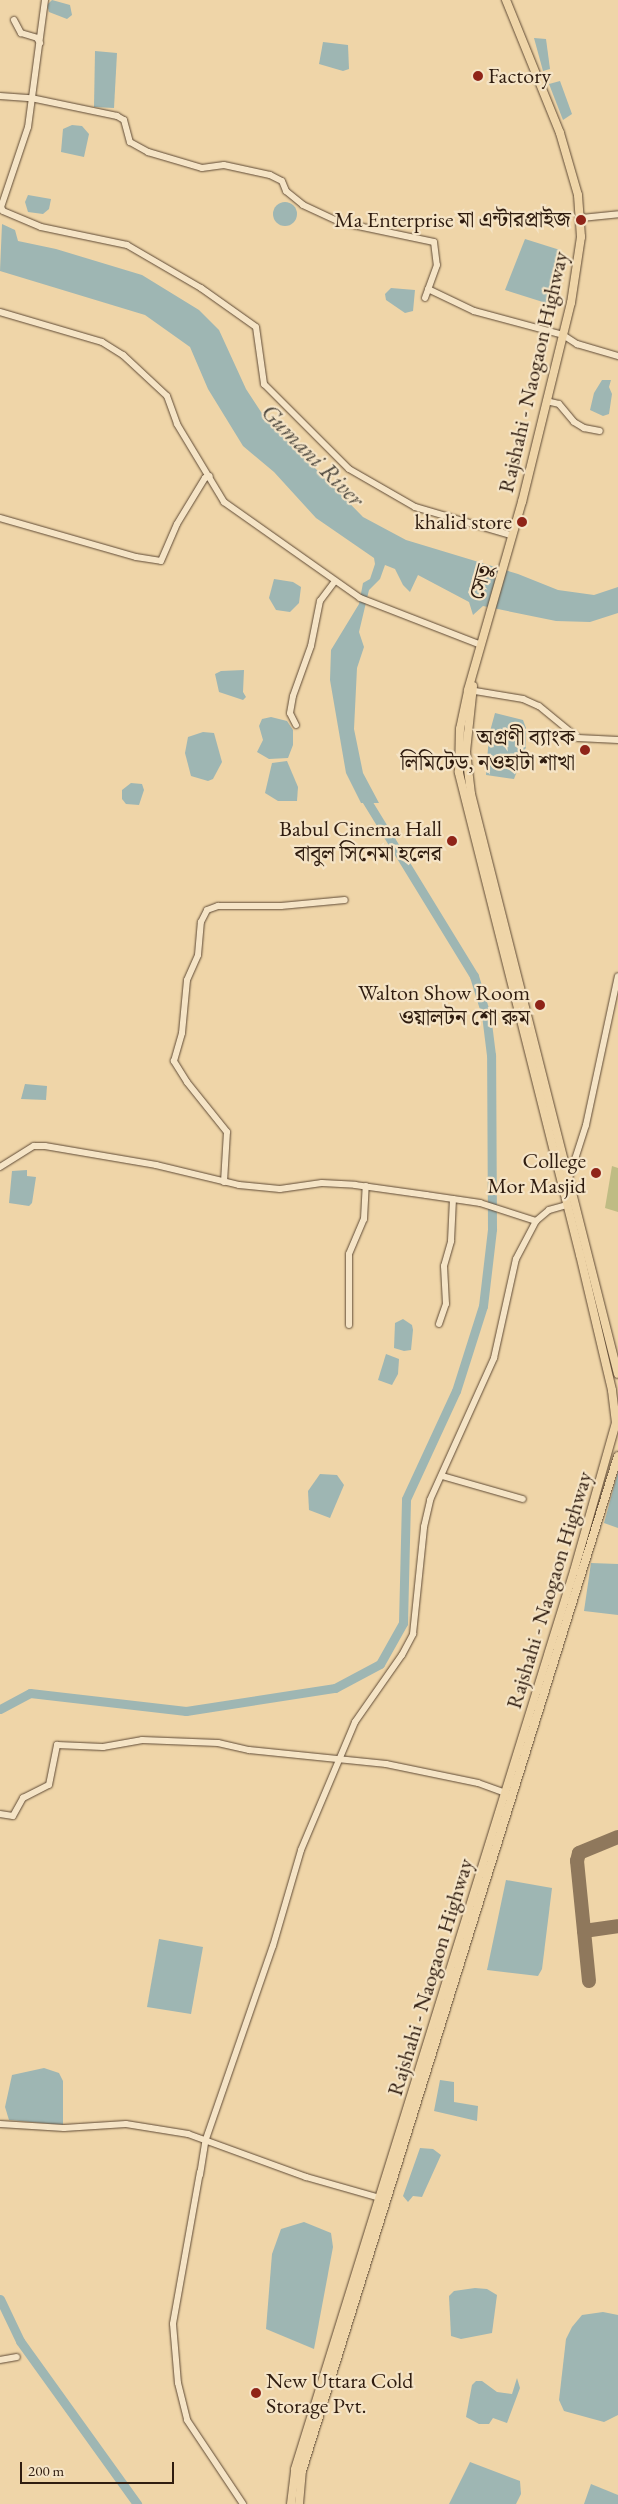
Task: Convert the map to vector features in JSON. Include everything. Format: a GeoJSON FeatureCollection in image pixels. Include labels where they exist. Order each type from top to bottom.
{"type":"FeatureCollection","features":[{"type":"Feature","properties":{"kind":"main road","name":"Rajshahi - Naogaon Highway"},"geometry":{"type":"LineString","coordinates":[[505,554],[522,502],[563,335],[579,263],[582,218],[560,133],[506,0]]}},
{"type":"Feature","properties":{"kind":"main road","name":"সেতু"},"geometry":{"type":"LineString","coordinates":[[487,620],[505,554]]}},
{"type":"Feature","properties":{"kind":"main road","name":"Rajshahi - Naogaon Highway"},"geometry":{"type":"LineString","coordinates":[[299,2504],[302,2471],[514,1777],[614,1438],[615,1408],[566,1205],[551,1130],[459,772],[460,729],[471,691],[487,620]]}},
{"type":"Feature","properties":{"kind":"main road","name":"Rajshahi - Naogaon Highway"},"geometry":{"type":"LineString","coordinates":[[551,1130],[568,1182],[618,1374]]}},
{"type":"Feature","properties":{"kind":"main road"},"geometry":{"type":"LineString","coordinates":[[594,1316],[603,1314]]}},
{"type":"Feature","properties":{"kind":"main road","name":"Rajshahi - Naogaon Highway"},"geometry":{"type":"LineString","coordinates":[[291,2504],[295,2469],[505,1793],[514,1777],[618,1456]]}},
{"type":"Feature","properties":{"kind":"street"},"geometry":{"type":"LineString","coordinates":[[45,0],[28,127],[0,207],[10,216],[41,227],[127,245],[201,288],[256,327],[264,384],[349,468],[374,486],[415,506],[510,535]]}},
{"type":"Feature","properties":{"kind":"street"},"geometry":{"type":"LineString","coordinates":[[14,20],[21,32],[37,38],[40,43]]}},
{"type":"Feature","properties":{"kind":"street"},"geometry":{"type":"LineString","coordinates":[[0,96],[32,98],[117,116],[124,120],[130,142],[148,152],[202,168],[233,166],[270,175],[282,181],[286,191],[303,205],[354,227],[434,242],[437,265],[425,298]]}},
{"type":"Feature","properties":{"kind":"street"},"geometry":{"type":"LineString","coordinates":[[582,218],[618,214]]}},
{"type":"Feature","properties":{"kind":"street"},"geometry":{"type":"LineString","coordinates":[[428,289],[474,311],[563,335],[577,344],[618,356]]}},
{"type":"Feature","properties":{"kind":"street"},"geometry":{"type":"LineString","coordinates":[[0,312],[102,342],[123,355],[167,396],[177,424],[224,502],[300,556],[322,568],[335,581],[364,600],[481,645]]}},
{"type":"Feature","properties":{"kind":"street"},"geometry":{"type":"LineString","coordinates":[[546,401],[559,404],[574,422],[584,428],[600,431]]}},
{"type":"Feature","properties":{"kind":"street"},"geometry":{"type":"LineString","coordinates":[[0,518],[136,557],[161,561],[177,524],[205,478],[210,476]]}},
{"type":"Feature","properties":{"kind":"street"},"geometry":{"type":"LineString","coordinates":[[296,725],[290,713],[293,696],[311,646],[320,601],[335,581]]}},
{"type":"Feature","properties":{"kind":"street"},"geometry":{"type":"LineString","coordinates":[[471,691],[523,699],[539,706],[578,738],[618,740]]}},
{"type":"Feature","properties":{"kind":"street"},"geometry":{"type":"LineString","coordinates":[[224,1182],[227,1132],[186,1082],[174,1061],[182,1033],[186,980],[198,955],[201,922],[207,910],[218,906],[281,906],[345,900]]}},
{"type":"Feature","properties":{"kind":"street"},"geometry":{"type":"LineString","coordinates":[[568,1182],[586,1125],[618,976]]}},
{"type":"Feature","properties":{"kind":"street"},"geometry":{"type":"LineString","coordinates":[[0,1168],[34,1146],[45,1146],[156,1165],[224,1182],[280,1189],[322,1183],[366,1186],[480,1203],[536,1221]]}},
{"type":"Feature","properties":{"kind":"street"},"geometry":{"type":"LineString","coordinates":[[349,1324],[349,1254],[364,1219],[366,1186]]}},
{"type":"Feature","properties":{"kind":"street"},"geometry":{"type":"LineString","coordinates":[[439,1324],[446,1304],[444,1266],[451,1241],[453,1199]]}},
{"type":"Feature","properties":{"kind":"street"},"geometry":{"type":"LineString","coordinates":[[242,2504],[187,2420],[178,2382],[173,2324],[206,2139],[273,1946],[295,1866],[355,1722],[402,1655],[413,1634],[424,1527],[442,1476],[494,1358],[516,1259],[536,1221],[549,1210],[566,1205]]}},
{"type":"Feature","properties":{"kind":"street"},"geometry":{"type":"LineString","coordinates":[[442,1476],[523,1500]]}},
{"type":"Feature","properties":{"kind":"street"},"geometry":{"type":"LineString","coordinates":[[0,1814],[13,1816],[23,1798],[49,1785],[57,1746],[103,1747],[142,1740],[178,1739],[425,1771],[505,1793]]}},
{"type":"Feature","properties":{"kind":"street"},"geometry":{"type":"LineString","coordinates":[[0,2124],[64,2128],[126,2124],[206,2139],[306,2178],[380,2198]]}},
{"type":"Feature","properties":{"kind":"street"},"geometry":{"type":"LineString","coordinates":[[200,2175],[202,2164]]}},
{"type":"Feature","properties":{"kind":"street"},"geometry":{"type":"LineString","coordinates":[[0,2360],[18,2357]]}},
{"type":"Feature","properties":{"kind":"shaded area"},"geometry":{"type":"Polygon","coordinates":[[[612,1166],[618,1168],[618,1212],[605,1208],[612,1166]]]}},
{"type":"Feature","properties":{"kind":"water"},"geometry":{"type":"Polygon","coordinates":[[[52,0],[70,5],[72,15],[67,19],[49,12],[47,5],[52,0]]]}},
{"type":"Feature","properties":{"kind":"water"},"geometry":{"type":"Polygon","coordinates":[[[534,38],[546,39],[550,69],[543,71],[534,38]]]}},
{"type":"Feature","properties":{"kind":"water"},"geometry":{"type":"Polygon","coordinates":[[[323,42],[348,45],[349,69],[343,71],[319,64],[323,42]]]}},
{"type":"Feature","properties":{"kind":"water"},"geometry":{"type":"Polygon","coordinates":[[[95,51],[117,53],[114,108],[94,107],[95,51]]]}},
{"type":"Feature","properties":{"kind":"water"},"geometry":{"type":"Polygon","coordinates":[[[560,81],[572,114],[563,120],[549,84],[560,81]]]}},
{"type":"Feature","properties":{"kind":"water"},"geometry":{"type":"Polygon","coordinates":[[[72,125],[82,126],[89,134],[84,157],[61,152],[63,129],[72,125]]]}},
{"type":"Feature","properties":{"kind":"water"},"geometry":{"type":"Polygon","coordinates":[[[28,195],[51,199],[49,209],[43,214],[28,212],[25,202],[28,195]]]}},
{"type":"Feature","properties":{"kind":"water"},"geometry":{"type":"Polygon","coordinates":[[[285,202],[290,203],[296,209],[296,219],[290,225],[285,226],[280,225],[274,219],[273,214],[274,209],[280,203],[285,202]]]}},
{"type":"Feature","properties":{"kind":"water"},"geometry":{"type":"Polygon","coordinates":[[[2,224],[15,230],[18,241],[56,249],[142,275],[199,310],[219,330],[246,389],[263,415],[363,517],[406,540],[518,574],[558,590],[594,595],[618,587],[618,613],[590,622],[556,621],[483,606],[473,615],[469,602],[418,575],[410,592],[403,585],[395,569],[385,565],[380,579],[369,590],[359,632],[364,647],[357,668],[354,729],[363,773],[379,803],[361,803],[346,773],[330,680],[331,650],[359,604],[363,583],[370,579],[375,564],[374,558],[316,518],[274,472],[243,446],[208,389],[190,347],[145,315],[0,271],[2,224]]]}},
{"type":"Feature","properties":{"kind":"water"},"geometry":{"type":"Polygon","coordinates":[[[525,239],[560,250],[546,303],[505,290],[525,239]]]}},
{"type":"Feature","properties":{"kind":"water"},"geometry":{"type":"Polygon","coordinates":[[[391,288],[415,290],[413,311],[405,313],[386,300],[385,294],[391,288]]]}},
{"type":"Feature","properties":{"kind":"water"},"geometry":{"type":"Polygon","coordinates":[[[602,380],[611,380],[609,387],[612,394],[609,414],[603,416],[590,410],[594,393],[602,380]]]}},
{"type":"Feature","properties":{"kind":"water"},"geometry":{"type":"Polygon","coordinates":[[[274,579],[293,582],[301,587],[299,603],[290,612],[276,610],[269,598],[274,579]]]}},
{"type":"Feature","properties":{"kind":"water"},"geometry":{"type":"Polygon","coordinates":[[[244,670],[243,692],[246,697],[243,700],[219,692],[215,674],[221,671],[244,670]]]}},
{"type":"Feature","properties":{"kind":"water"},"geometry":{"type":"Polygon","coordinates":[[[495,713],[523,720],[526,728],[526,747],[514,779],[486,775],[489,735],[495,713]]]}},
{"type":"Feature","properties":{"kind":"water"},"geometry":{"type":"Polygon","coordinates":[[[271,717],[287,721],[293,730],[293,745],[288,758],[269,759],[257,752],[263,740],[259,726],[262,719],[271,717]]]}},
{"type":"Feature","properties":{"kind":"water"},"geometry":{"type":"Polygon","coordinates":[[[203,732],[214,733],[222,762],[213,779],[208,781],[191,776],[185,753],[188,737],[203,732]]]}},
{"type":"Feature","properties":{"kind":"water"},"geometry":{"type":"Polygon","coordinates":[[[287,761],[298,787],[297,801],[278,801],[265,793],[272,763],[287,761]]]}},
{"type":"Feature","properties":{"kind":"water"},"geometry":{"type":"Polygon","coordinates":[[[131,783],[142,784],[144,790],[139,805],[126,804],[122,799],[122,790],[131,783]]]}},
{"type":"Feature","properties":{"kind":"water"},"geometry":{"type":"Polygon","coordinates":[[[25,1084],[47,1086],[46,1100],[21,1099],[25,1084]]]}},
{"type":"Feature","properties":{"kind":"water"},"geometry":{"type":"Polygon","coordinates":[[[27,1170],[27,1176],[36,1177],[32,1203],[29,1206],[9,1203],[12,1171],[27,1170]]]}},
{"type":"Feature","properties":{"kind":"water"},"geometry":{"type":"Polygon","coordinates":[[[403,1319],[412,1325],[413,1330],[411,1350],[404,1351],[394,1348],[395,1323],[403,1319]]]}},
{"type":"Feature","properties":{"kind":"water"},"geometry":{"type":"Polygon","coordinates":[[[386,1354],[399,1359],[398,1374],[392,1385],[378,1380],[386,1354]]]}},
{"type":"Feature","properties":{"kind":"water"},"geometry":{"type":"Polygon","coordinates":[[[618,1472],[618,1528],[604,1523],[618,1472]]]}},
{"type":"Feature","properties":{"kind":"water"},"geometry":{"type":"Polygon","coordinates":[[[320,1474],[337,1475],[344,1485],[330,1518],[309,1510],[308,1491],[320,1474]]]}},
{"type":"Feature","properties":{"kind":"water"},"geometry":{"type":"Polygon","coordinates":[[[591,1563],[618,1564],[618,1615],[584,1611],[591,1563]]]}},
{"type":"Feature","properties":{"kind":"water"},"geometry":{"type":"Polygon","coordinates":[[[506,1880],[552,1888],[542,1969],[538,1976],[487,1970],[506,1880]]]}},
{"type":"Feature","properties":{"kind":"water"},"geometry":{"type":"Polygon","coordinates":[[[159,1939],[203,1947],[191,2014],[147,2007],[159,1939]]]}},
{"type":"Feature","properties":{"kind":"water"},"geometry":{"type":"Polygon","coordinates":[[[44,2068],[59,2073],[63,2081],[63,2125],[9,2120],[5,2107],[12,2075],[44,2068]]]}},
{"type":"Feature","properties":{"kind":"water"},"geometry":{"type":"Polygon","coordinates":[[[440,2080],[454,2082],[454,2102],[478,2106],[477,2121],[434,2111],[440,2080]]]}},
{"type":"Feature","properties":{"kind":"water"},"geometry":{"type":"Polygon","coordinates":[[[420,2148],[433,2149],[441,2155],[422,2197],[413,2196],[408,2202],[403,2196],[420,2148]]]}},
{"type":"Feature","properties":{"kind":"water"},"geometry":{"type":"Polygon","coordinates":[[[304,2222],[331,2233],[333,2247],[314,2349],[266,2329],[272,2254],[281,2229],[304,2222]]]}},
{"type":"Feature","properties":{"kind":"water"},"geometry":{"type":"Polygon","coordinates":[[[475,2288],[487,2289],[497,2295],[492,2333],[461,2339],[451,2336],[449,2296],[454,2291],[475,2288]]]}},
{"type":"Feature","properties":{"kind":"water"},"geometry":{"type":"Polygon","coordinates":[[[603,2312],[618,2315],[618,2415],[604,2422],[564,2411],[559,2400],[566,2339],[572,2327],[582,2315],[603,2312]]]}},
{"type":"Feature","properties":{"kind":"water"},"geometry":{"type":"Polygon","coordinates":[[[517,2378],[520,2388],[507,2423],[493,2418],[489,2424],[479,2424],[466,2417],[472,2385],[476,2381],[482,2381],[497,2392],[512,2394],[517,2378]]]}},
{"type":"Feature","properties":{"kind":"water"},"geometry":{"type":"Polygon","coordinates":[[[470,2462],[520,2481],[521,2494],[516,2504],[449,2504],[470,2462]]]}},
{"type":"Feature","properties":{"kind":"water"},"geometry":{"type":"Polygon","coordinates":[[[591,2484],[618,2495],[618,2504],[584,2504],[591,2484]]]}},
{"type":"Feature","properties":{"kind":"waterway"},"geometry":{"type":"LineString","coordinates":[[0,1709],[30,1693],[186,1711],[335,1688],[380,1664],[403,1623],[406,1499],[456,1391],[483,1306],[492,1229],[491,1055],[486,1015],[474,976],[362,793]]}},
{"type":"Feature","properties":{"kind":"waterway"},"geometry":{"type":"LineString","coordinates":[[0,2299],[20,2341],[137,2504]]}},
{"type":"Feature","properties":{"kind":"taxiway"},"geometry":{"type":"LineString","coordinates":[[589,1981],[577,1861],[579,1853],[618,1837]]}},
{"type":"Feature","properties":{"kind":"taxiway"},"geometry":{"type":"LineString","coordinates":[[584,1931],[618,1926]]}},
{"type":"Feature","properties":{"kind":"place","name":"Factory"},"geometry":{"type":"Point","coordinates":[478,76]}},
{"type":"Feature","properties":{"kind":"place","name":"Ma Enterprise মা এন্টারপ্রাইজ"},"geometry":{"type":"Point","coordinates":[581,220]}},
{"type":"Feature","properties":{"kind":"place","name":"khalid store"},"geometry":{"type":"Point","coordinates":[522,522]}},
{"type":"Feature","properties":{"kind":"place","name":"অগ্রণী ব্যাংক লিমিটেড, নওহাটা শাখা"},"geometry":{"type":"Point","coordinates":[585,750]}},
{"type":"Feature","properties":{"kind":"place","name":"Babul Cinema Hall বাবুল সিনেমা হলের"},"geometry":{"type":"Point","coordinates":[452,841]}},
{"type":"Feature","properties":{"kind":"place","name":"Walton Show Room ওয়ালটন শো রুম"},"geometry":{"type":"Point","coordinates":[540,1005]}},
{"type":"Feature","properties":{"kind":"place","name":"College Mor Masjid"},"geometry":{"type":"Point","coordinates":[596,1173]}},
{"type":"Feature","properties":{"kind":"place","name":"New Uttara Cold Storage Pvt."},"geometry":{"type":"Point","coordinates":[256,2393]}},
{"type":"Feature","properties":{"kind":"water label","name":"Gumani River"},"geometry":{"type":"Point","coordinates":[313,455]}}]}
